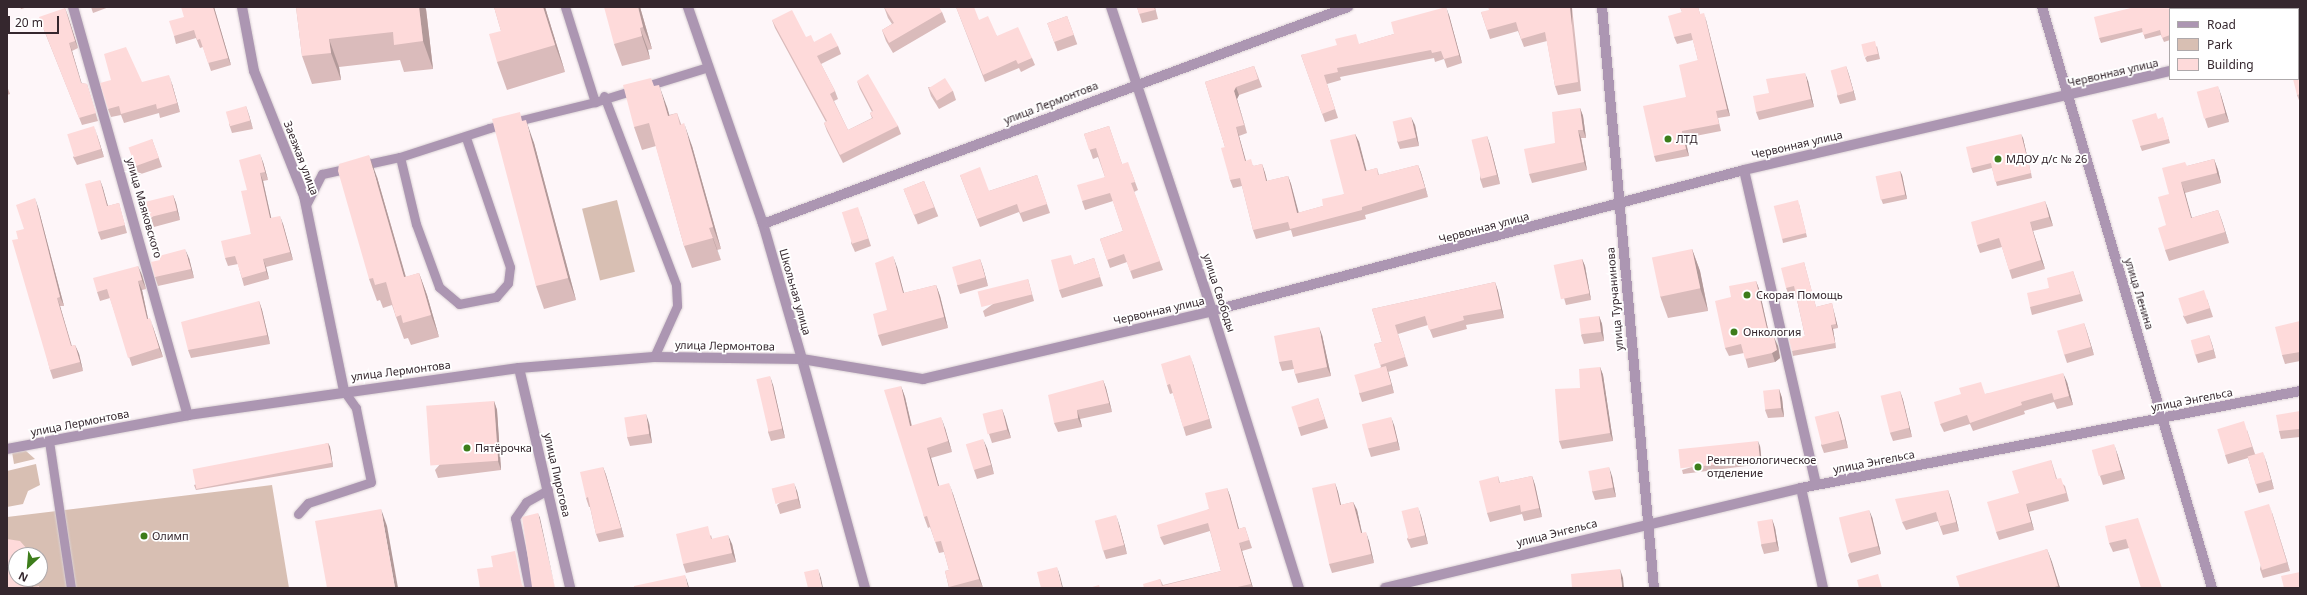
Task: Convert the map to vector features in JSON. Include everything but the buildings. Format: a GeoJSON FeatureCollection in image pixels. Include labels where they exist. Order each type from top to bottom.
{"type":"FeatureCollection","features":[{"type":"Feature","properties":{"kind":"street","name":"улица Маяковского"},"geometry":{"type":"LineString","coordinates":[[73,7],[188,415]]}},
{"type":"Feature","properties":{"kind":"street","name":"Заезжая улица"},"geometry":{"type":"LineString","coordinates":[[242,7],[254,71],[306,205],[344,391]]}},
{"type":"Feature","properties":{"kind":"street","name":"Школьная улица"},"geometry":{"type":"LineString","coordinates":[[688,7],[763,224],[865,588]]}},
{"type":"Feature","properties":{"kind":"street","name":"улица Свободы"},"geometry":{"type":"LineString","coordinates":[[1111,7],[1212,311],[1299,588]]}},
{"type":"Feature","properties":{"kind":"street","name":"улица Лермонтова"},"geometry":{"type":"LineString","coordinates":[[763,224],[1136,84],[1348,7]]}},
{"type":"Feature","properties":{"kind":"street","name":"улица Турчанинова"},"geometry":{"type":"LineString","coordinates":[[1602,7],[1654,588]]}},
{"type":"Feature","properties":{"kind":"street","name":"улица Ленина"},"geometry":{"type":"LineString","coordinates":[[2042,7],[2066,96],[2164,418],[2212,588]]}},
{"type":"Feature","properties":{"kind":"street","name":"Червонная улица"},"geometry":{"type":"LineString","coordinates":[[802,360],[923,379],[1212,311],[1619,205],[1744,170],[2169,72]]}},
{"type":"Feature","properties":{"kind":"street"},"geometry":{"type":"LineString","coordinates":[[1744,170],[1816,485]]}},
{"type":"Feature","properties":{"kind":"street","name":"улица Лермонтова"},"geometry":{"type":"LineString","coordinates":[[7,449],[188,415],[344,391],[519,368],[654,358],[802,360]]}},
{"type":"Feature","properties":{"kind":"street","name":"улица Пирогова"},"geometry":{"type":"LineString","coordinates":[[519,368],[570,588]]}},
{"type":"Feature","properties":{"kind":"street","name":"улица Энгельса"},"geometry":{"type":"LineString","coordinates":[[1386,588],[1648,523],[1801,488],[2164,418],[2300,390]]}},
{"type":"Feature","properties":{"kind":"street"},"geometry":{"type":"LineString","coordinates":[[1801,488],[1823,588]]}},
{"type":"Feature","properties":{"kind":"lane"},"geometry":{"type":"LineString","coordinates":[[565,7],[595,102]]}},
{"type":"Feature","properties":{"kind":"lane"},"geometry":{"type":"LineString","coordinates":[[306,205],[322,174],[400,157],[466,138],[489,128],[595,102],[604,96],[708,67]]}},
{"type":"Feature","properties":{"kind":"lane"},"geometry":{"type":"LineString","coordinates":[[604,96],[676,284],[677,306],[654,358]]}},
{"type":"Feature","properties":{"kind":"lane"},"geometry":{"type":"LineString","coordinates":[[400,157],[416,224],[439,287],[460,304],[496,297],[508,283],[510,267],[466,138]]}},
{"type":"Feature","properties":{"kind":"lane"},"geometry":{"type":"LineString","coordinates":[[298,514],[308,503],[371,482],[356,408],[344,391]]}},
{"type":"Feature","properties":{"kind":"lane"},"geometry":{"type":"LineString","coordinates":[[49,441],[71,588]]}},
{"type":"Feature","properties":{"kind":"lane"},"geometry":{"type":"LineString","coordinates":[[529,588],[515,518],[526,502],[548,490]]}},
{"type":"Feature","properties":{"kind":"green space"},"geometry":{"type":"Polygon","coordinates":[[[617,200],[635,272],[600,281],[582,209],[617,200]]]}},
{"type":"Feature","properties":{"kind":"green space"},"geometry":{"type":"Polygon","coordinates":[[[26,451],[35,459],[14,464],[12,452],[26,451]]]}},
{"type":"Feature","properties":{"kind":"green space"},"geometry":{"type":"Polygon","coordinates":[[[36,464],[40,485],[28,491],[23,504],[7,507],[7,471],[36,464]]]}},
{"type":"Feature","properties":{"kind":"green space","name":"Олимп"},"geometry":{"type":"Polygon","coordinates":[[[272,485],[289,588],[7,588],[7,517],[272,485]]]}},
{"type":"Feature","properties":{"kind":"place","name":"ЛТД"},"geometry":{"type":"Point","coordinates":[1668,139]}},
{"type":"Feature","properties":{"kind":"place","name":"МДОУ д/с № 26"},"geometry":{"type":"Point","coordinates":[1998,159]}},
{"type":"Feature","properties":{"kind":"place","name":"Скорая Помощь"},"geometry":{"type":"Point","coordinates":[1747,295]}},
{"type":"Feature","properties":{"kind":"place","name":"Онкология"},"geometry":{"type":"Point","coordinates":[1734,332]}},
{"type":"Feature","properties":{"kind":"place","name":"Пятёрочка"},"geometry":{"type":"Point","coordinates":[467,448]}},
{"type":"Feature","properties":{"kind":"place","name":"Рентгенологическое отделение"},"geometry":{"type":"Point","coordinates":[1698,467]}},
{"type":"Feature","properties":{"kind":"place","name":"Олимп"},"geometry":{"type":"Point","coordinates":[144,536]}}]}
